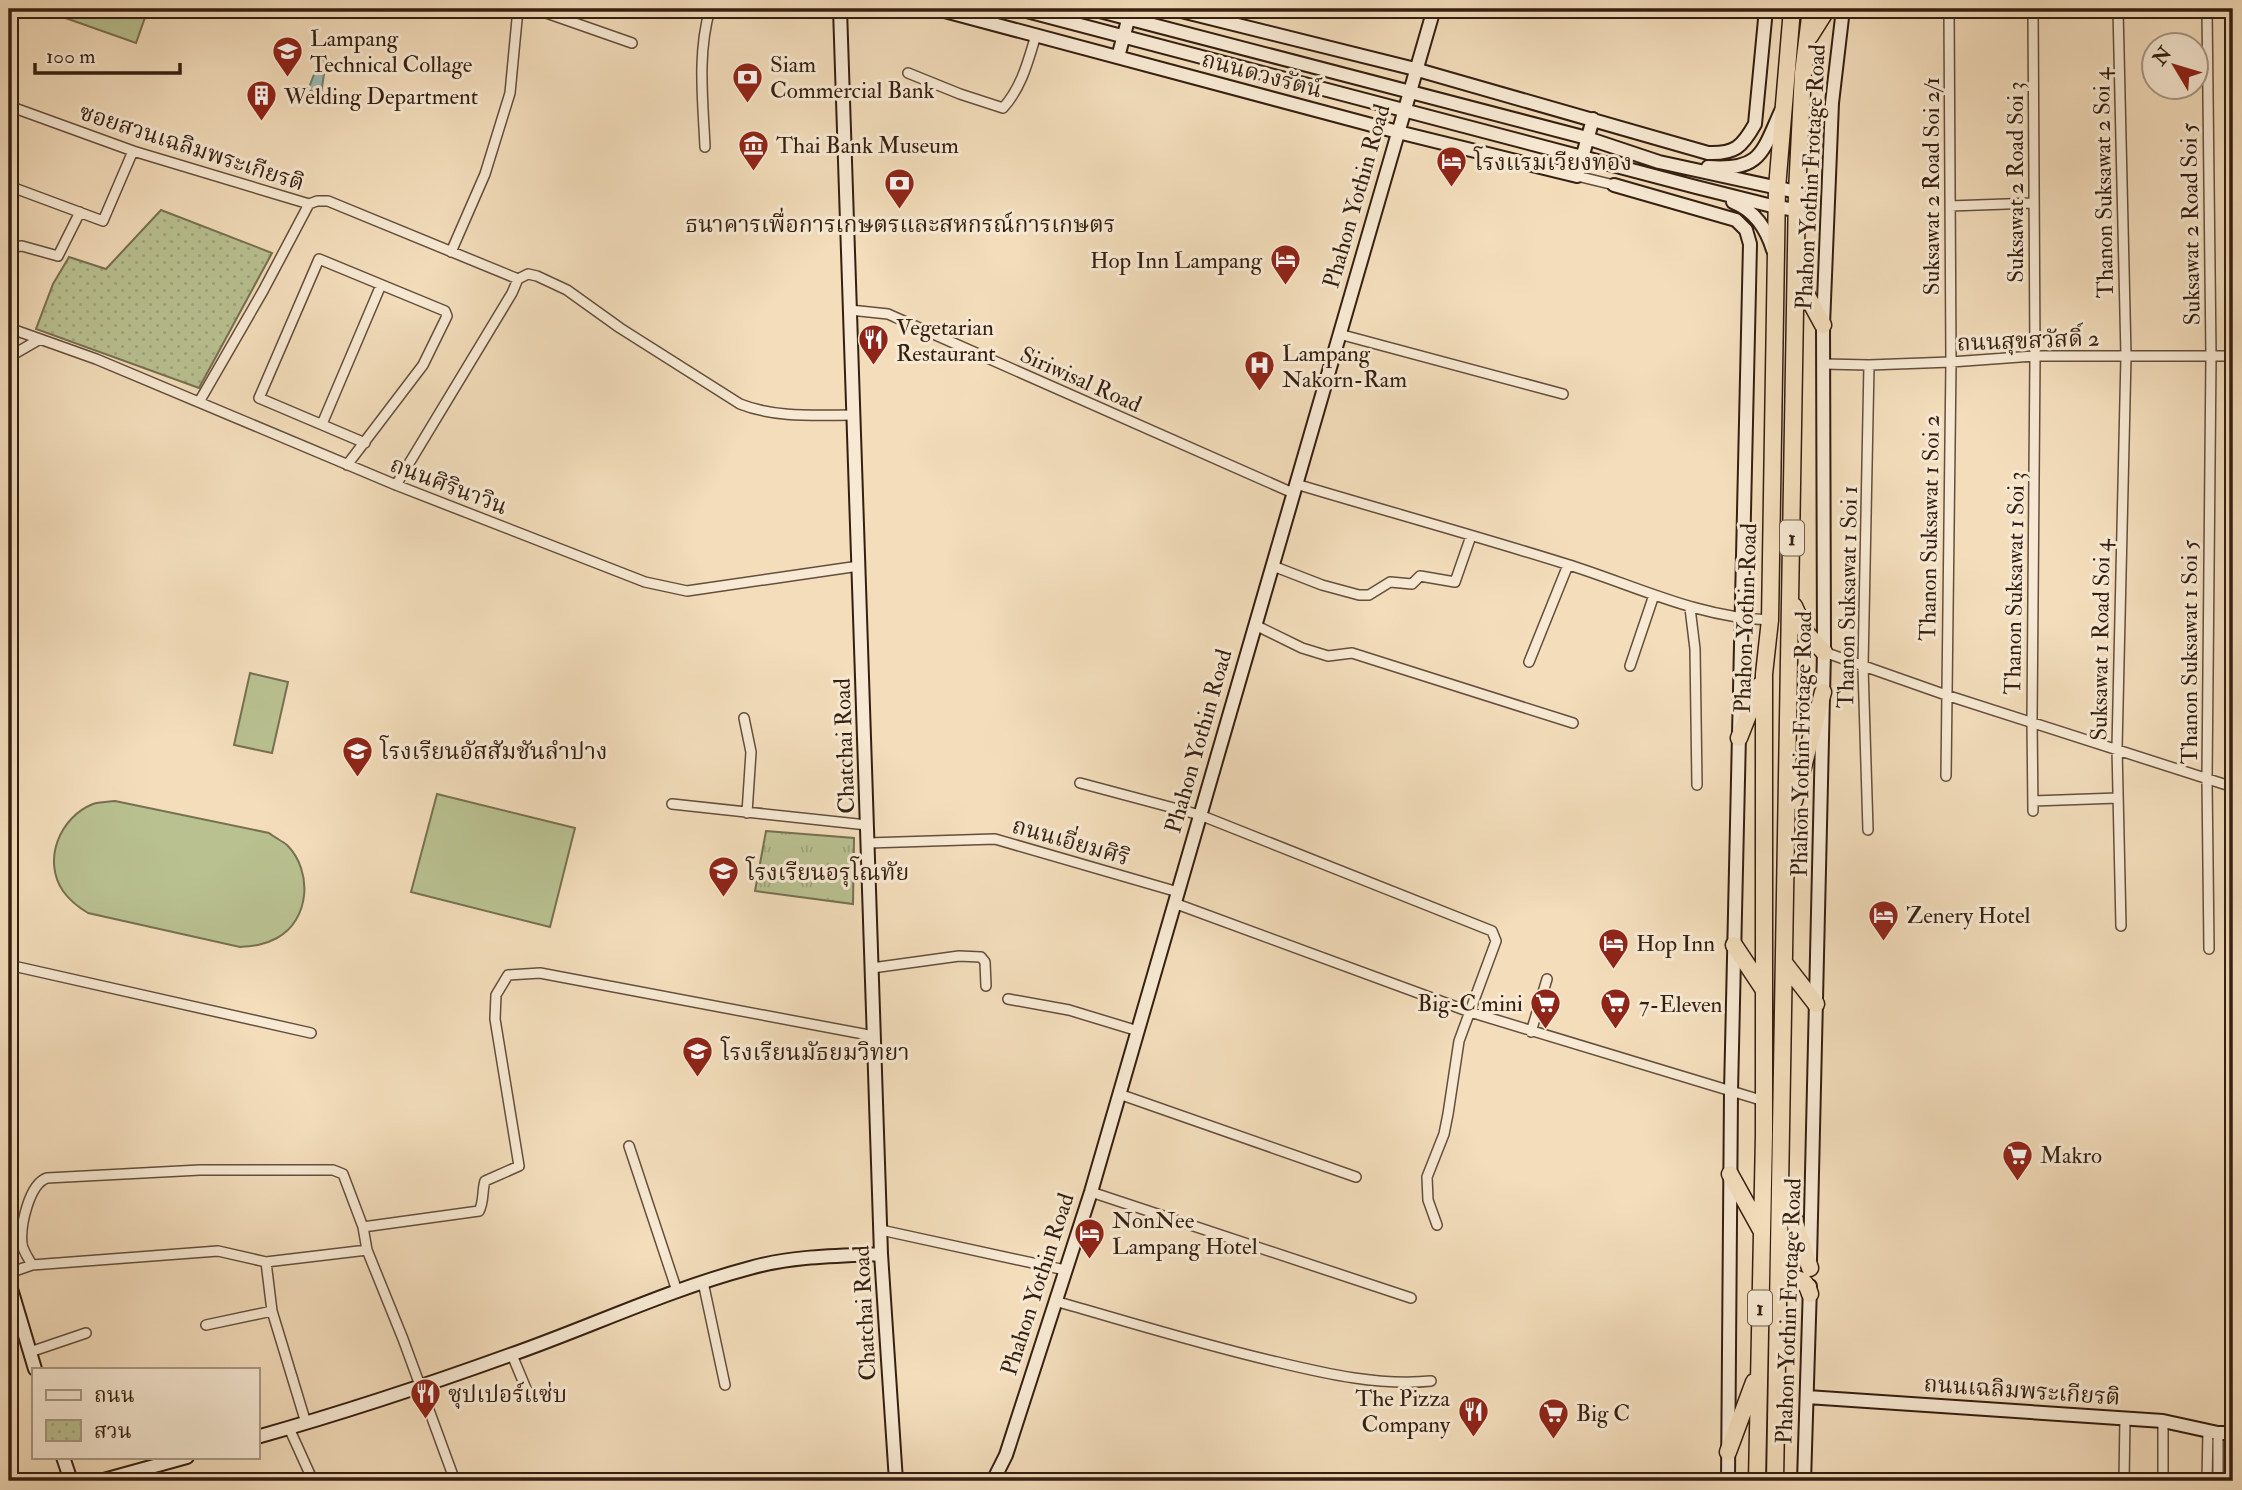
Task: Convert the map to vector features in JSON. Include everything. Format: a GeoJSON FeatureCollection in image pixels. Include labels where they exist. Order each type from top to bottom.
{"type":"FeatureCollection","features":[{"type":"Feature","properties":{"kind":"highway","name":"Phahon Yothin Road"},"geometry":{"type":"LineString","coordinates":[[1757,1481],[1764,1101],[1764,674],[1770,620],[1776,207],[1792,9]]}},
{"type":"Feature","properties":{"kind":"highway","name":"Phahon Yothin Road"},"geometry":{"type":"LineString","coordinates":[[1775,1481],[1797,192],[1803,73],[1811,9]]}},
{"type":"Feature","properties":{"kind":"highway"},"geometry":{"type":"LineString","coordinates":[[1807,41],[1827,9]]}},
{"type":"Feature","properties":{"kind":"highway"},"geometry":{"type":"LineString","coordinates":[[1797,277],[1823,325]]}},
{"type":"Feature","properties":{"kind":"highway"},"geometry":{"type":"LineString","coordinates":[[1791,600],[1806,634],[1824,652]]}},
{"type":"Feature","properties":{"kind":"highway"},"geometry":{"type":"LineString","coordinates":[[1739,738],[1764,674]]}},
{"type":"Feature","properties":{"kind":"highway"},"geometry":{"type":"LineString","coordinates":[[1788,824],[1824,692]]}},
{"type":"Feature","properties":{"kind":"highway"},"geometry":{"type":"LineString","coordinates":[[1734,945],[1764,990]]}},
{"type":"Feature","properties":{"kind":"highway"},"geometry":{"type":"LineString","coordinates":[[1785,964],[1816,1004]]}},
{"type":"Feature","properties":{"kind":"highway"},"geometry":{"type":"LineString","coordinates":[[1764,1101],[1782,1101]]}},
{"type":"Feature","properties":{"kind":"highway"},"geometry":{"type":"LineString","coordinates":[[1730,1180],[1762,1232]]}},
{"type":"Feature","properties":{"kind":"highway"},"geometry":{"type":"LineString","coordinates":[[1781,1181],[1810,1268]]}},
{"type":"Feature","properties":{"kind":"highway"},"geometry":{"type":"LineString","coordinates":[[1780,1296],[1792,1279],[1802,1280],[1810,1294]]}},
{"type":"Feature","properties":{"kind":"highway"},"geometry":{"type":"LineString","coordinates":[[1728,1452],[1759,1370]]}},
{"type":"Feature","properties":{"kind":"main road","name":"Chatchai Road"},"geometry":{"type":"LineString","coordinates":[[840,9],[881,1254],[895,1481]]}},
{"type":"Feature","properties":{"kind":"main road","name":"ถนนดวงรัตน์"},"geometry":{"type":"LineString","coordinates":[[937,9],[1398,132],[1577,176]]}},
{"type":"Feature","properties":{"kind":"main road"},"geometry":{"type":"LineString","coordinates":[[1019,9],[1696,187],[1776,207],[1797,209]]}},
{"type":"Feature","properties":{"kind":"main road"},"geometry":{"type":"LineString","coordinates":[[1092,9],[1130,14],[1587,138],[1659,162],[1797,192]]}},
{"type":"Feature","properties":{"kind":"main road"},"geometry":{"type":"LineString","coordinates":[[1173,9],[1188,10],[1416,69],[1709,153],[1724,153],[1737,148],[1746,140],[1755,124],[1766,9]]}},
{"type":"Feature","properties":{"kind":"main road","name":"Phahon Yothin Road"},"geometry":{"type":"LineString","coordinates":[[993,1481],[1006,1455],[1091,1192],[1434,9]]}},
{"type":"Feature","properties":{"kind":"main road","name":"Phahon Yothin Frotage Road"},"geometry":{"type":"LineString","coordinates":[[1804,1481],[1824,692],[1823,325],[1832,103],[1843,9]]}},
{"type":"Feature","properties":{"kind":"main road"},"geometry":{"type":"LineString","coordinates":[[1118,57],[1130,14]]}},
{"type":"Feature","properties":{"kind":"main road"},"geometry":{"type":"LineString","coordinates":[[1659,162],[1733,169],[1746,164],[1757,158],[1765,147],[1783,108]]}},
{"type":"Feature","properties":{"kind":"main road"},"geometry":{"type":"LineString","coordinates":[[1577,176],[1592,119]]}},
{"type":"Feature","properties":{"kind":"main road","name":"1"},"geometry":{"type":"LineString","coordinates":[[1614,186],[1736,220],[1746,230],[1750,244],[1731,1092],[1728,1481]]}},
{"type":"Feature","properties":{"kind":"main road"},"geometry":{"type":"LineString","coordinates":[[1696,187],[1743,206],[1754,214],[1768,234],[1776,257]]}},
{"type":"Feature","properties":{"kind":"main road"},"geometry":{"type":"LineString","coordinates":[[259,1436],[512,1355],[677,1291],[751,1267],[804,1258],[881,1254]]}},
{"type":"Feature","properties":{"kind":"main road"},"geometry":{"type":"LineString","coordinates":[[9,1282],[35,1368]]}},
{"type":"Feature","properties":{"kind":"main road","name":"ถนนเฉลิมพระเกียรติ"},"geometry":{"type":"LineString","coordinates":[[1807,1397],[2162,1420],[2233,1433]]}},
{"type":"Feature","properties":{"kind":"main road"},"geometry":{"type":"LineString","coordinates":[[64,1458],[71,1481]]}},
{"type":"Feature","properties":{"kind":"main road"},"geometry":{"type":"LineString","coordinates":[[100,1481],[178,1458]]}},
{"type":"Feature","properties":{"kind":"street"},"geometry":{"type":"LineString","coordinates":[[451,252],[485,174],[510,93],[519,9]]}},
{"type":"Feature","properties":{"kind":"street"},"geometry":{"type":"LineString","coordinates":[[535,9],[632,43]]}},
{"type":"Feature","properties":{"kind":"street"},"geometry":{"type":"LineString","coordinates":[[705,147],[702,38],[710,9]]}},
{"type":"Feature","properties":{"kind":"street","name":"Suksawat 2 Road Soi 2/1"},"geometry":{"type":"LineString","coordinates":[[1950,9],[1951,362]]}},
{"type":"Feature","properties":{"kind":"street","name":"Suksawat 2 Road Soi 3"},"geometry":{"type":"LineString","coordinates":[[2033,9],[2035,356]]}},
{"type":"Feature","properties":{"kind":"street","name":"Thanon Suksawat 2 Soi 4"},"geometry":{"type":"LineString","coordinates":[[2118,9],[2126,356]]}},
{"type":"Feature","properties":{"kind":"street","name":"Suksawat 2 Road Soi 5"},"geometry":{"type":"LineString","coordinates":[[2207,9],[2211,356]]}},
{"type":"Feature","properties":{"kind":"street"},"geometry":{"type":"LineString","coordinates":[[908,73],[1003,108],[1022,77],[1036,35]]}},
{"type":"Feature","properties":{"kind":"street","name":"ซอยสวนเฉลิมพระเกียรติ"},"geometry":{"type":"LineString","coordinates":[[9,106],[134,151],[309,204],[199,402]]}},
{"type":"Feature","properties":{"kind":"street"},"geometry":{"type":"LineString","coordinates":[[9,186],[103,221],[134,151]]}},
{"type":"Feature","properties":{"kind":"street"},"geometry":{"type":"LineString","coordinates":[[1577,176],[1614,186]]}},
{"type":"Feature","properties":{"kind":"street"},"geometry":{"type":"LineString","coordinates":[[309,204],[328,201],[518,279]]}},
{"type":"Feature","properties":{"kind":"street"},"geometry":{"type":"LineString","coordinates":[[1950,206],[2034,203]]}},
{"type":"Feature","properties":{"kind":"street"},"geometry":{"type":"LineString","coordinates":[[9,247],[22,246],[58,256],[80,212]]}},
{"type":"Feature","properties":{"kind":"street"},"geometry":{"type":"LineString","coordinates":[[347,466],[365,443],[424,365],[447,316],[445,311],[319,259],[259,398],[365,443]]}},
{"type":"Feature","properties":{"kind":"street"},"geometry":{"type":"LineString","coordinates":[[396,485],[518,279],[528,274],[568,290],[620,328],[751,409],[803,415],[853,415]]}},
{"type":"Feature","properties":{"kind":"street"},"geometry":{"type":"LineString","coordinates":[[322,424],[381,285]]}},
{"type":"Feature","properties":{"kind":"street","name":"Siriwisal Road"},"geometry":{"type":"LineString","coordinates":[[850,310],[888,314],[1295,489],[1568,565],[1690,608],[1742,620],[1770,620]]}},
{"type":"Feature","properties":{"kind":"street","name":"ถนนศิรินาวิน"},"geometry":{"type":"LineString","coordinates":[[9,328],[96,359],[347,466],[645,582],[687,591],[859,566]]}},
{"type":"Feature","properties":{"kind":"street"},"geometry":{"type":"LineString","coordinates":[[1339,334],[1563,394]]}},
{"type":"Feature","properties":{"kind":"street"},"geometry":{"type":"LineString","coordinates":[[9,357],[40,339]]}},
{"type":"Feature","properties":{"kind":"street","name":"ถนนสุขสวัสดิ์ 2"},"geometry":{"type":"LineString","coordinates":[[1824,364],[1951,362],[2035,356],[2233,356]]}},
{"type":"Feature","properties":{"kind":"street","name":"Thanon Suksawat 1 Soi 3"},"geometry":{"type":"LineString","coordinates":[[2035,356],[2033,806],[2118,798]]}},
{"type":"Feature","properties":{"kind":"street","name":"Suksawat 1 Road Soi 4"},"geometry":{"type":"LineString","coordinates":[[2121,926],[2117,748],[2126,356]]}},
{"type":"Feature","properties":{"kind":"street","name":"Thanon Suksawat 1 Soi 5"},"geometry":{"type":"LineString","coordinates":[[2209,948],[2207,779],[2211,356]]}},
{"type":"Feature","properties":{"kind":"street","name":"Thanon Suksawat 1 Soi 2"},"geometry":{"type":"LineString","coordinates":[[1946,776],[1951,362]]}},
{"type":"Feature","properties":{"kind":"street","name":"Thanon Suksawat 1 Soi 1"},"geometry":{"type":"LineString","coordinates":[[1868,830],[1863,667],[1869,365]]}},
{"type":"Feature","properties":{"kind":"street"},"geometry":{"type":"LineString","coordinates":[[1273,566],[1322,585],[1359,595],[1368,595],[1390,582],[1412,584],[1420,576],[1455,582],[1471,536]]}},
{"type":"Feature","properties":{"kind":"street"},"geometry":{"type":"LineString","coordinates":[[1529,662],[1568,565]]}},
{"type":"Feature","properties":{"kind":"street"},"geometry":{"type":"LineString","coordinates":[[1630,666],[1654,595]]}},
{"type":"Feature","properties":{"kind":"street"},"geometry":{"type":"LineString","coordinates":[[1690,608],[1695,649],[1697,785]]}},
{"type":"Feature","properties":{"kind":"street"},"geometry":{"type":"LineString","coordinates":[[1255,625],[1302,648],[1328,656],[1352,653],[1364,656],[1573,723]]}},
{"type":"Feature","properties":{"kind":"street"},"geometry":{"type":"LineString","coordinates":[[1824,652],[1946,695],[2233,787]]}},
{"type":"Feature","properties":{"kind":"street"},"geometry":{"type":"LineString","coordinates":[[744,718],[751,752],[747,813]]}},
{"type":"Feature","properties":{"kind":"street"},"geometry":{"type":"LineString","coordinates":[[1080,783],[1200,815],[1492,931],[1496,941],[1459,1041],[1444,1134],[1427,1177],[1428,1200],[1437,1225]]}},
{"type":"Feature","properties":{"kind":"street"},"geometry":{"type":"LineString","coordinates":[[672,804],[867,825]]}},
{"type":"Feature","properties":{"kind":"street","name":"ถนนเอี่ยมศิริ"},"geometry":{"type":"LineString","coordinates":[[868,843],[995,839],[1176,898],[1470,1012],[1764,1101]]}},
{"type":"Feature","properties":{"kind":"street"},"geometry":{"type":"LineString","coordinates":[[872,968],[959,956],[981,957],[985,962],[986,985]]}},
{"type":"Feature","properties":{"kind":"street"},"geometry":{"type":"LineString","coordinates":[[9,965],[311,1033]]}},
{"type":"Feature","properties":{"kind":"street"},"geometry":{"type":"LineString","coordinates":[[363,1227],[479,1211],[485,1181],[519,1166],[495,1019],[496,995],[508,975],[540,973],[874,1036]]}},
{"type":"Feature","properties":{"kind":"street"},"geometry":{"type":"LineString","coordinates":[[1531,1032],[1547,979]]}},
{"type":"Feature","properties":{"kind":"street"},"geometry":{"type":"LineString","coordinates":[[1008,999],[1069,1010],[1138,1031]]}},
{"type":"Feature","properties":{"kind":"street"},"geometry":{"type":"LineString","coordinates":[[1119,1094],[1356,1177]]}},
{"type":"Feature","properties":{"kind":"street"},"geometry":{"type":"LineString","coordinates":[[629,1146],[677,1291]]}},
{"type":"Feature","properties":{"kind":"street"},"geometry":{"type":"LineString","coordinates":[[32,1265],[22,1245],[24,1222],[33,1188],[38,1181],[47,1178],[201,1170],[333,1170],[343,1174],[363,1227],[367,1250],[455,1481]]}},
{"type":"Feature","properties":{"kind":"street"},"geometry":{"type":"LineString","coordinates":[[1091,1192],[1411,1298]]}},
{"type":"Feature","properties":{"kind":"street"},"geometry":{"type":"LineString","coordinates":[[881,1230],[1065,1270]]}},
{"type":"Feature","properties":{"kind":"street"},"geometry":{"type":"LineString","coordinates":[[9,1273],[32,1265],[218,1251],[266,1262],[367,1250]]}},
{"type":"Feature","properties":{"kind":"street"},"geometry":{"type":"LineString","coordinates":[[266,1262],[271,1311],[306,1423]]}},
{"type":"Feature","properties":{"kind":"street"},"geometry":{"type":"LineString","coordinates":[[703,1282],[725,1385]]}},
{"type":"Feature","properties":{"kind":"street"},"geometry":{"type":"LineString","coordinates":[[1055,1301],[1227,1351],[1333,1375],[1387,1381],[1431,1381]]}},
{"type":"Feature","properties":{"kind":"street"},"geometry":{"type":"LineString","coordinates":[[206,1325],[271,1311]]}},
{"type":"Feature","properties":{"kind":"street"},"geometry":{"type":"LineString","coordinates":[[30,1352],[86,1333]]}},
{"type":"Feature","properties":{"kind":"street"},"geometry":{"type":"LineString","coordinates":[[512,1355],[530,1398]]}},
{"type":"Feature","properties":{"kind":"street"},"geometry":{"type":"LineString","coordinates":[[2124,1481],[2125,1418]]}},
{"type":"Feature","properties":{"kind":"street"},"geometry":{"type":"LineString","coordinates":[[2162,1420],[2162,1481]]}},
{"type":"Feature","properties":{"kind":"street"},"geometry":{"type":"LineString","coordinates":[[289,1428],[313,1481]]}},
{"type":"Feature","properties":{"kind":"street"},"geometry":{"type":"LineString","coordinates":[[2207,1481],[2213,1431]]}},
{"type":"Feature","properties":{"kind":"street"},"geometry":{"type":"LineString","coordinates":[[2213,1431],[2218,1481]]}},
{"type":"Feature","properties":{"kind":"green space"},"geometry":{"type":"Polygon","coordinates":[[[40,9],[148,9],[136,43],[40,9]]]}},
{"type":"Feature","properties":{"kind":"green space"},"geometry":{"type":"Polygon","coordinates":[[[161,210],[272,253],[199,388],[36,329],[53,284],[69,257],[106,269],[161,210]]]}},
{"type":"Feature","properties":{"kind":"green space"},"geometry":{"type":"Polygon","coordinates":[[[250,673],[288,682],[272,753],[234,745],[250,673]]]}},
{"type":"Feature","properties":{"kind":"green space"},"geometry":{"type":"Polygon","coordinates":[[[437,794],[575,828],[550,927],[411,892],[437,794]]]}},
{"type":"Feature","properties":{"kind":"green space"},"geometry":{"type":"Polygon","coordinates":[[[115,801],[269,833],[283,842],[295,856],[304,881],[302,908],[296,920],[277,938],[259,945],[240,947],[84,911],[68,898],[57,879],[54,866],[58,841],[63,829],[81,810],[95,803],[115,801]]]}},
{"type":"Feature","properties":{"kind":"green space"},"geometry":{"type":"Polygon","coordinates":[[[766,831],[854,838],[853,904],[755,891],[766,831]]]}},
{"type":"Feature","properties":{"kind":"water"},"geometry":{"type":"Polygon","coordinates":[[[320,59],[326,61],[321,94],[308,90],[320,59]]]}},
{"type":"Feature","properties":{"kind":"place","name":"Lampang Technical Collage"},"geometry":{"type":"Point","coordinates":[287,78]}},
{"type":"Feature","properties":{"kind":"place","name":"Siam Commercial Bank"},"geometry":{"type":"Point","coordinates":[747,104]}},
{"type":"Feature","properties":{"kind":"place","name":"Welding Department"},"geometry":{"type":"Point","coordinates":[261,123]}},
{"type":"Feature","properties":{"kind":"place","name":"Thai Bank Museum"},"geometry":{"type":"Point","coordinates":[753,172]}},
{"type":"Feature","properties":{"kind":"place","name":"โรงแรมเวียงทอง"},"geometry":{"type":"Point","coordinates":[1451,189]}},
{"type":"Feature","properties":{"kind":"place","name":"ธนาคารเพื่อการเกษตรและสหกรณ์การเกษตร"},"geometry":{"type":"Point","coordinates":[900,210]}},
{"type":"Feature","properties":{"kind":"place","name":"Hop Inn Lampang"},"geometry":{"type":"Point","coordinates":[1285,287]}},
{"type":"Feature","properties":{"kind":"place","name":"Vegetarian Restaurant"},"geometry":{"type":"Point","coordinates":[873,367]}},
{"type":"Feature","properties":{"kind":"place","name":"Lampang Nakorn-Ram"},"geometry":{"type":"Point","coordinates":[1259,393]}},
{"type":"Feature","properties":{"kind":"place","name":"โรงเรียนอัสสัมชันลำปาง"},"geometry":{"type":"Point","coordinates":[357,778]}},
{"type":"Feature","properties":{"kind":"place","name":"โรงเรียนอรุโณทัย"},"geometry":{"type":"Point","coordinates":[723,899]}},
{"type":"Feature","properties":{"kind":"place","name":"Zenery Hotel"},"geometry":{"type":"Point","coordinates":[1883,942]}},
{"type":"Feature","properties":{"kind":"place","name":"Hop Inn"},"geometry":{"type":"Point","coordinates":[1613,970]}},
{"type":"Feature","properties":{"kind":"place","name":"Big-C mini"},"geometry":{"type":"Point","coordinates":[1546,1030]}},
{"type":"Feature","properties":{"kind":"place","name":"7-Eleven"},"geometry":{"type":"Point","coordinates":[1616,1031]}},
{"type":"Feature","properties":{"kind":"place","name":"โรงเรียนมัธยมวิทยา"},"geometry":{"type":"Point","coordinates":[698,1079]}},
{"type":"Feature","properties":{"kind":"place","name":"Makro"},"geometry":{"type":"Point","coordinates":[2017,1182]}},
{"type":"Feature","properties":{"kind":"place","name":"NonNee Lampang Hotel"},"geometry":{"type":"Point","coordinates":[1089,1260]}},
{"type":"Feature","properties":{"kind":"place","name":"ซุปเปอร์แซ่บ"},"geometry":{"type":"Point","coordinates":[425,1421]}},
{"type":"Feature","properties":{"kind":"place","name":"The Pizza Company"},"geometry":{"type":"Point","coordinates":[1473,1438]}},
{"type":"Feature","properties":{"kind":"place","name":"Big C"},"geometry":{"type":"Point","coordinates":[1553,1440]}}]}
